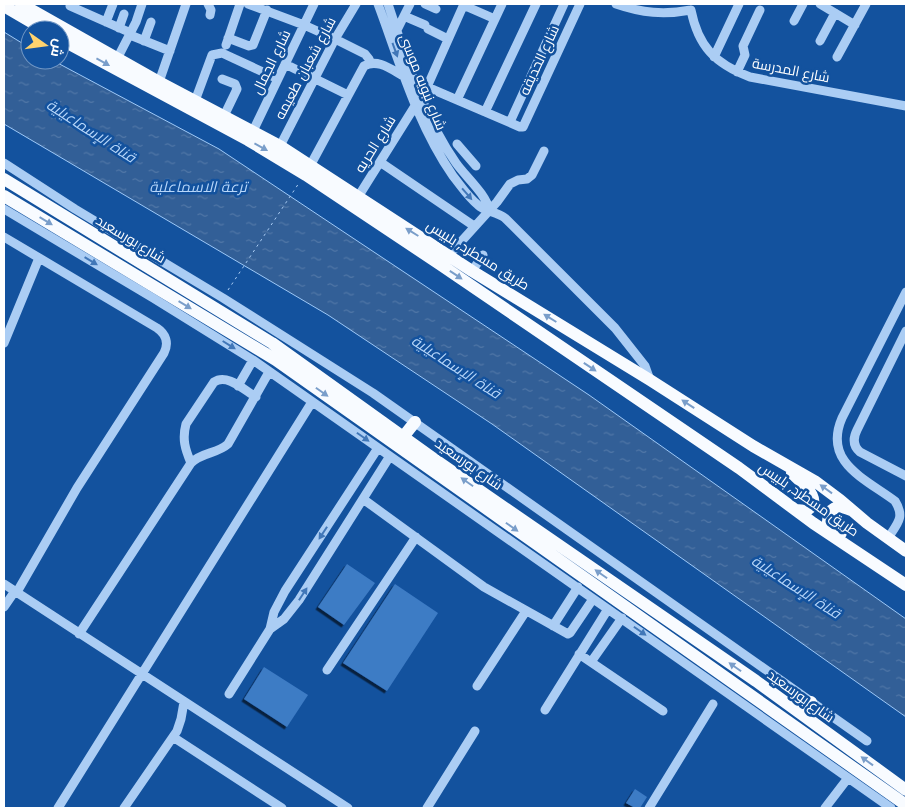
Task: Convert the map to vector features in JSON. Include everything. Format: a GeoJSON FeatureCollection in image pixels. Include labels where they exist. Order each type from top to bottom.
{"type":"FeatureCollection","features":[{"type":"Feature","properties":{"kind":"main road","name":"طريق مسطرد, بلبيس"},"geometry":{"type":"LineString","coordinates":[[28,5],[117,59],[280,146],[448,255],[822,486],[906,551]]}},
{"type":"Feature","properties":{"kind":"main road"},"geometry":{"type":"LineString","coordinates":[[4,6],[28,20]]}},
{"type":"Feature","properties":{"kind":"main road","name":"طريق مسطرد, بلبيس"},"geometry":{"type":"LineString","coordinates":[[70,44],[248,140],[298,170],[442,265],[906,585]]}},
{"type":"Feature","properties":{"kind":"main road","name":"شارع بورسعيد"},"geometry":{"type":"LineString","coordinates":[[4,179],[251,330],[803,715],[906,790]]}},
{"type":"Feature","properties":{"kind":"main road","name":"شارع بورسعيد"},"geometry":{"type":"LineString","coordinates":[[4,196],[276,360],[906,805]]}},
{"type":"Feature","properties":{"kind":"main road"},"geometry":{"type":"LineString","coordinates":[[403,437],[415,422]]}},
{"type":"Feature","properties":{"kind":"main road"},"geometry":{"type":"LineString","coordinates":[[789,467],[798,480],[810,491],[814,500],[813,504],[806,511],[796,510]]}},
{"type":"Feature","properties":{"kind":"main road"},"geometry":{"type":"LineString","coordinates":[[851,510],[841,506],[832,509],[828,522],[848,539],[859,552]]}},
{"type":"Feature","properties":{"kind":"main road"},"geometry":{"type":"LineString","coordinates":[[803,715],[812,702]]}},
{"type":"Feature","properties":{"kind":"street"},"geometry":{"type":"LineString","coordinates":[[106,22],[113,4]]}},
{"type":"Feature","properties":{"kind":"street"},"geometry":{"type":"LineString","coordinates":[[117,59],[142,4]]}},
{"type":"Feature","properties":{"kind":"street"},"geometry":{"type":"LineString","coordinates":[[159,82],[186,4]]}},
{"type":"Feature","properties":{"kind":"street"},"geometry":{"type":"LineString","coordinates":[[208,4],[211,10],[210,15]]}},
{"type":"Feature","properties":{"kind":"street"},"geometry":{"type":"LineString","coordinates":[[240,4],[227,41],[252,45],[267,10]]}},
{"type":"Feature","properties":{"kind":"street"},"geometry":{"type":"LineString","coordinates":[[248,4],[267,10],[335,39],[365,54],[370,63]]}},
{"type":"Feature","properties":{"kind":"street","name":"شارع الجمال"},"geometry":{"type":"LineString","coordinates":[[253,131],[314,4]]}},
{"type":"Feature","properties":{"kind":"street","name":"شارع شعبان طعيمه"},"geometry":{"type":"LineString","coordinates":[[280,146],[335,39],[356,4]]}},
{"type":"Feature","properties":{"kind":"street","name":"شارع نبويه موسى"},"geometry":{"type":"LineString","coordinates":[[378,4],[415,106],[428,136],[463,190],[478,206],[505,218],[604,317],[626,340],[645,366],[650,380]]}},
{"type":"Feature","properties":{"kind":"street","name":"شارع نبويه موسى"},"geometry":{"type":"LineString","coordinates":[[388,4],[422,88],[428,116],[456,164],[486,201],[489,210]]}},
{"type":"Feature","properties":{"kind":"street"},"geometry":{"type":"LineString","coordinates":[[397,30],[410,4]]}},
{"type":"Feature","properties":{"kind":"street"},"geometry":{"type":"LineString","coordinates":[[425,4],[436,8]]}},
{"type":"Feature","properties":{"kind":"street"},"geometry":{"type":"LineString","coordinates":[[494,19],[463,4],[448,39],[422,88],[510,122],[564,4]]}},
{"type":"Feature","properties":{"kind":"street"},"geometry":{"type":"LineString","coordinates":[[457,100],[502,4]]}},
{"type":"Feature","properties":{"kind":"street"},"geometry":{"type":"LineString","coordinates":[[485,112],[536,4]]}},
{"type":"Feature","properties":{"kind":"street","name":"شارع الحديقه"},"geometry":{"type":"LineString","coordinates":[[510,122],[523,127],[580,4]]}},
{"type":"Feature","properties":{"kind":"street","name":"شارع المدرسة"},"geometry":{"type":"LineString","coordinates":[[616,4],[644,8],[658,14],[675,13],[694,7],[694,27],[702,44],[714,57],[737,72],[750,77],[906,106]]}},
{"type":"Feature","properties":{"kind":"street"},"geometry":{"type":"LineString","coordinates":[[714,57],[738,4]]}},
{"type":"Feature","properties":{"kind":"street"},"geometry":{"type":"LineString","coordinates":[[794,21],[803,4]]}},
{"type":"Feature","properties":{"kind":"street"},"geometry":{"type":"LineString","coordinates":[[820,4],[855,25]]}},
{"type":"Feature","properties":{"kind":"street"},"geometry":{"type":"LineString","coordinates":[[837,57],[865,4]]}},
{"type":"Feature","properties":{"kind":"street"},"geometry":{"type":"LineString","coordinates":[[74,6],[144,41],[170,51]]}},
{"type":"Feature","properties":{"kind":"street"},"geometry":{"type":"LineString","coordinates":[[737,72],[745,54],[743,46],[760,10]]}},
{"type":"Feature","properties":{"kind":"street"},"geometry":{"type":"LineString","coordinates":[[820,41],[835,13]]}},
{"type":"Feature","properties":{"kind":"street"},"geometry":{"type":"LineString","coordinates":[[119,28],[124,14]]}},
{"type":"Feature","properties":{"kind":"street"},"geometry":{"type":"LineString","coordinates":[[404,16],[448,39]]}},
{"type":"Feature","properties":{"kind":"street"},"geometry":{"type":"LineString","coordinates":[[144,41],[151,22]]}},
{"type":"Feature","properties":{"kind":"street"},"geometry":{"type":"LineString","coordinates":[[196,101],[212,55],[222,53],[278,80]]}},
{"type":"Feature","properties":{"kind":"street"},"geometry":{"type":"LineString","coordinates":[[310,166],[364,66],[370,63],[378,63],[404,76]]}},
{"type":"Feature","properties":{"kind":"street"},"geometry":{"type":"LineString","coordinates":[[286,64],[348,95]]}},
{"type":"Feature","properties":{"kind":"street"},"geometry":{"type":"LineString","coordinates":[[222,79],[235,84],[237,87],[224,116]]}},
{"type":"Feature","properties":{"kind":"street","name":"شارع الحريه"},"geometry":{"type":"LineString","coordinates":[[358,197],[415,106]]}},
{"type":"Feature","properties":{"kind":"street"},"geometry":{"type":"LineString","coordinates":[[457,144],[476,166]]}},
{"type":"Feature","properties":{"kind":"street"},"geometry":{"type":"LineString","coordinates":[[448,255],[497,202],[510,184],[518,180],[527,179],[532,175],[544,151]]}},
{"type":"Feature","properties":{"kind":"street"},"geometry":{"type":"LineString","coordinates":[[456,164],[467,156]]}},
{"type":"Feature","properties":{"kind":"street"},"geometry":{"type":"LineString","coordinates":[[380,162],[474,226]]}},
{"type":"Feature","properties":{"kind":"street"},"geometry":{"type":"LineString","coordinates":[[4,164],[223,298],[373,393],[867,741]]}},
{"type":"Feature","properties":{"kind":"street"},"geometry":{"type":"LineString","coordinates":[[4,209],[253,360],[891,808]]}},
{"type":"Feature","properties":{"kind":"street"},"geometry":{"type":"LineString","coordinates":[[4,237],[160,330],[165,337],[166,345],[164,353],[77,488],[16,592],[4,607]]}},
{"type":"Feature","properties":{"kind":"street"},"geometry":{"type":"LineString","coordinates":[[472,270],[483,255]]}},
{"type":"Feature","properties":{"kind":"street"},"geometry":{"type":"LineString","coordinates":[[4,343],[39,258]]}},
{"type":"Feature","properties":{"kind":"street"},"geometry":{"type":"LineString","coordinates":[[903,519],[895,501],[846,464],[839,454],[836,442],[837,429],[842,418],[906,292]]}},
{"type":"Feature","properties":{"kind":"street"},"geometry":{"type":"LineString","coordinates":[[906,331],[857,430],[854,443],[860,452],[906,476]]}},
{"type":"Feature","properties":{"kind":"street"},"geometry":{"type":"LineString","coordinates":[[238,386],[253,360]]}},
{"type":"Feature","properties":{"kind":"street"},"geometry":{"type":"LineString","coordinates":[[80,634],[191,463],[198,457],[216,452],[228,444],[269,372]]}},
{"type":"Feature","properties":{"kind":"street"},"geometry":{"type":"LineString","coordinates":[[191,463],[184,443],[186,424],[212,384],[216,380],[226,379],[256,397]]}},
{"type":"Feature","properties":{"kind":"street"},"geometry":{"type":"LineString","coordinates":[[58,808],[312,402]]}},
{"type":"Feature","properties":{"kind":"street"},"geometry":{"type":"LineString","coordinates":[[229,694],[270,629],[274,612],[285,591],[378,448]]}},
{"type":"Feature","properties":{"kind":"street"},"geometry":{"type":"LineString","coordinates":[[270,629],[284,619],[292,610],[390,456]]}},
{"type":"Feature","properties":{"kind":"street"},"geometry":{"type":"LineString","coordinates":[[363,498],[484,587],[568,634],[593,598]]}},
{"type":"Feature","properties":{"kind":"street"},"geometry":{"type":"LineString","coordinates":[[888,538],[903,519],[906,504]]}},
{"type":"Feature","properties":{"kind":"street"},"geometry":{"type":"LineString","coordinates":[[340,507],[352,515]]}},
{"type":"Feature","properties":{"kind":"street"},"geometry":{"type":"LineString","coordinates":[[327,670],[416,538]]}},
{"type":"Feature","properties":{"kind":"street"},"geometry":{"type":"LineString","coordinates":[[4,584],[348,808]]}},
{"type":"Feature","properties":{"kind":"street"},"geometry":{"type":"LineString","coordinates":[[553,626],[578,588]]}},
{"type":"Feature","properties":{"kind":"street"},"geometry":{"type":"LineString","coordinates":[[545,710],[608,609]]}},
{"type":"Feature","properties":{"kind":"street"},"geometry":{"type":"LineString","coordinates":[[477,686],[526,611]]}},
{"type":"Feature","properties":{"kind":"street"},"geometry":{"type":"LineString","coordinates":[[591,662],[622,618]]}},
{"type":"Feature","properties":{"kind":"street"},"geometry":{"type":"LineString","coordinates":[[579,654],[664,711]]}},
{"type":"Feature","properties":{"kind":"street"},"geometry":{"type":"LineString","coordinates":[[124,808],[173,737],[181,719],[184,702]]}},
{"type":"Feature","properties":{"kind":"street"},"geometry":{"type":"LineString","coordinates":[[649,808],[713,704]]}},
{"type":"Feature","properties":{"kind":"street"},"geometry":{"type":"LineString","coordinates":[[426,808],[475,731]]}},
{"type":"Feature","properties":{"kind":"street"},"geometry":{"type":"LineString","coordinates":[[173,737],[282,808]]}},
{"type":"Feature","properties":{"kind":"street"},"geometry":{"type":"LineString","coordinates":[[825,808],[848,778]]}},
{"type":"Feature","properties":{"kind":"path"},"geometry":{"type":"LineString","coordinates":[[223,298],[296,188]]}},
{"type":"Feature","properties":{"kind":"water","name":"ترعة الاسماعلية"},"geometry":{"type":"Polygon","coordinates":[[[4,32],[20,42],[20,70],[70,70],[219,149],[589,395],[906,619],[906,717],[492,424],[328,315],[4,124],[4,32]]]}},
{"type":"Feature","properties":{"kind":"building"},"geometry":{"type":"Polygon","coordinates":[[[347,564],[375,583],[344,625],[318,607],[347,564]]]}},
{"type":"Feature","properties":{"kind":"building"},"geometry":{"type":"Polygon","coordinates":[[[395,584],[438,613],[387,691],[343,663],[395,584]]]}},
{"type":"Feature","properties":{"kind":"building"},"geometry":{"type":"Polygon","coordinates":[[[264,667],[308,695],[287,727],[244,699],[264,667]]]}},
{"type":"Feature","properties":{"kind":"building"},"geometry":{"type":"Polygon","coordinates":[[[635,789],[647,797],[640,808],[635,808],[626,803],[635,789]]]}},
{"type":"Feature","properties":{"kind":"water label","name":"قناة الإسماعيلية"},"geometry":{"type":"Point","coordinates":[91,131]}},
{"type":"Feature","properties":{"kind":"water label","name":"قناة الإسماعيلية"},"geometry":{"type":"Point","coordinates":[456,367]}},
{"type":"Feature","properties":{"kind":"water label","name":"قناة الإسماعيلية"},"geometry":{"type":"Point","coordinates":[796,587]}}]}
